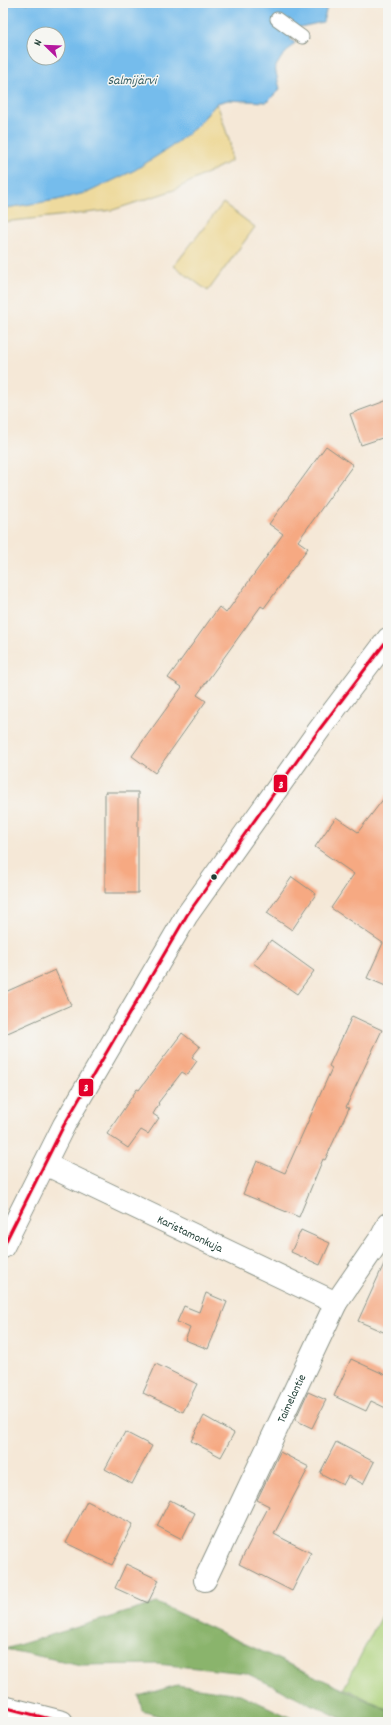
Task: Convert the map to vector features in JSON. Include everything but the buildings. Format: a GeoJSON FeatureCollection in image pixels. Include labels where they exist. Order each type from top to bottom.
{"type":"FeatureCollection","features":[{"type":"Feature","properties":{"kind":"street"},"geometry":{"type":"LineString","coordinates":[[3,1247],[64,1125],[187,915],[319,730],[388,639]]}},
{"type":"Feature","properties":{"kind":"street","name":"Karistamonkuja"},"geometry":{"type":"LineString","coordinates":[[45,1164],[336,1303]]}},
{"type":"Feature","properties":{"kind":"street","name":"Taimelantie"},"geometry":{"type":"LineString","coordinates":[[205,1580],[336,1303],[382,1236],[388,1224]]}},
{"type":"Feature","properties":{"kind":"street"},"geometry":{"type":"LineString","coordinates":[[3,1706],[62,1722]]}},
{"type":"Feature","properties":{"kind":"lane"},"geometry":{"type":"LineString","coordinates":[[277,19],[302,37]]}},
{"type":"Feature","properties":{"kind":"green space"},"geometry":{"type":"Polygon","coordinates":[[[388,1602],[388,1709],[344,1688],[388,1602]]]}},
{"type":"Feature","properties":{"kind":"green space"},"geometry":{"type":"Polygon","coordinates":[[[157,1603],[388,1710],[388,1722],[349,1722],[246,1673],[157,1664],[81,1665],[5,1649],[157,1603]]]}},
{"type":"Feature","properties":{"kind":"green space"},"geometry":{"type":"Polygon","coordinates":[[[177,1685],[240,1694],[300,1722],[180,1722],[142,1711],[139,1696],[177,1685]]]}},
{"type":"Feature","properties":{"kind":"sand"},"geometry":{"type":"Polygon","coordinates":[[[217,103],[230,143],[231,161],[174,190],[113,210],[3,222],[3,208],[57,200],[196,127],[217,103]]]}},
{"type":"Feature","properties":{"kind":"sand"},"geometry":{"type":"Polygon","coordinates":[[[223,203],[255,227],[208,291],[174,266],[223,203]]]}},
{"type":"Feature","properties":{"kind":"water","name":"Salmijärvi"},"geometry":{"type":"Polygon","coordinates":[[[3,3],[328,3],[323,22],[300,27],[290,39],[295,43],[281,58],[275,68],[280,89],[267,102],[228,100],[217,103],[196,127],[171,147],[135,170],[89,192],[57,200],[3,208],[3,3]]]}},
{"type":"Feature","properties":{"kind":"transit line","name":"3"},"geometry":{"type":"LineString","coordinates":[[3,1247],[64,1125],[187,915],[319,730],[388,639]]}},
{"type":"Feature","properties":{"kind":"transit line","name":"3"},"geometry":{"type":"LineString","coordinates":[[3,1707],[62,1722]]}}]}
